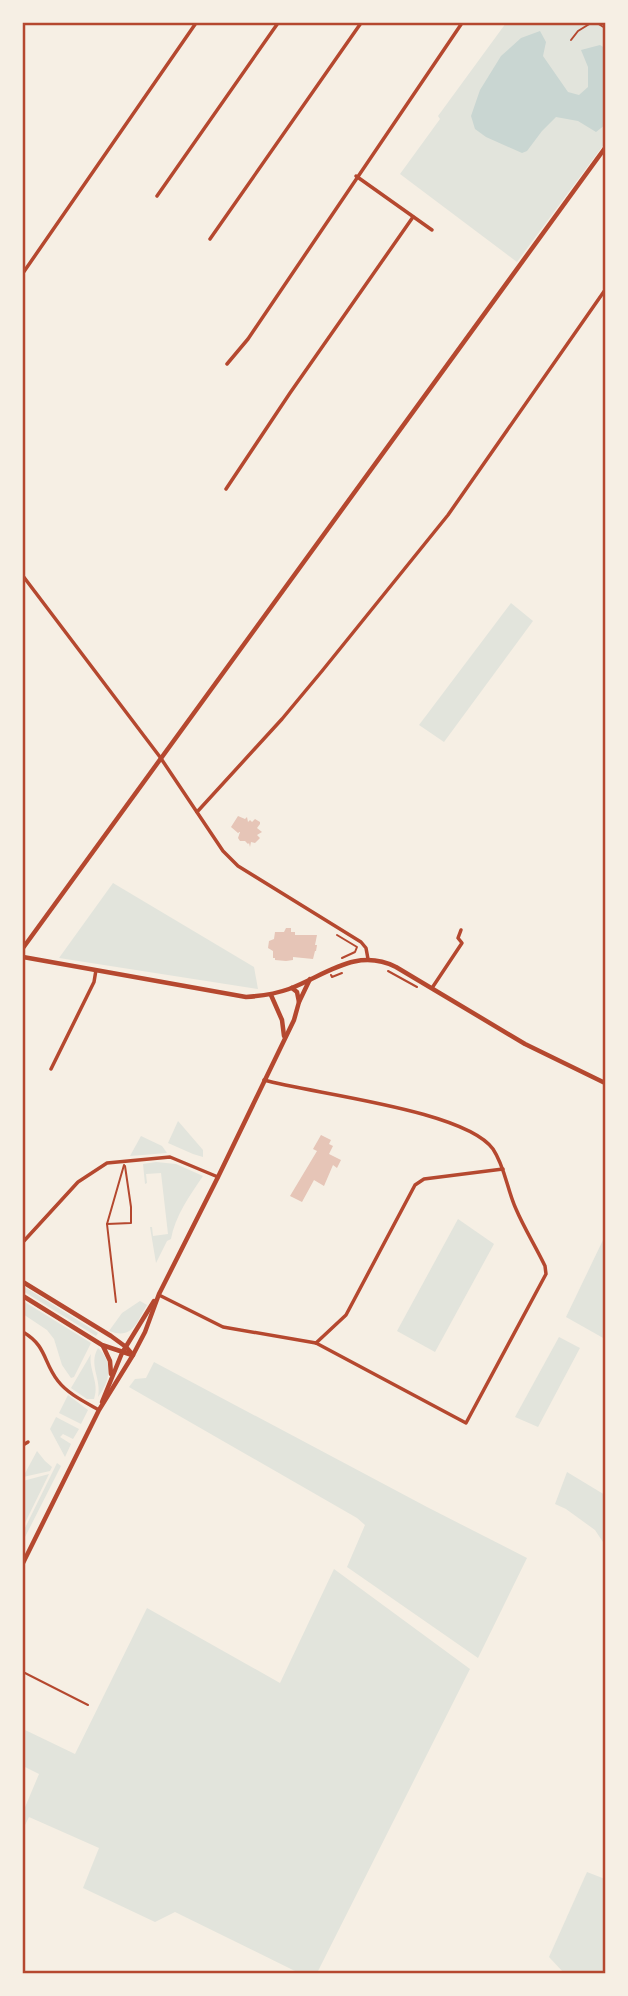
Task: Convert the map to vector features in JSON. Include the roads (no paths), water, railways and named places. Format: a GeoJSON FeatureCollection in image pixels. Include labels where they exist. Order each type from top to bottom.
{"type":"FeatureCollection","features":[{"type":"Feature","properties":{"kind":"street"},"geometry":{"type":"LineString","coordinates":[[23,273],[196,23]]}},
{"type":"Feature","properties":{"kind":"street"},"geometry":{"type":"LineString","coordinates":[[157,196],[278,23]]}},
{"type":"Feature","properties":{"kind":"street"},"geometry":{"type":"LineString","coordinates":[[211,239],[361,23]]}},
{"type":"Feature","properties":{"kind":"street"},"geometry":{"type":"LineString","coordinates":[[227,364],[248,339],[462,23]]}},
{"type":"Feature","properties":{"kind":"street"},"geometry":{"type":"LineString","coordinates":[[23,948],[605,148]]}},
{"type":"Feature","properties":{"kind":"street"},"geometry":{"type":"LineString","coordinates":[[356,176],[432,230]]}},
{"type":"Feature","properties":{"kind":"street"},"geometry":{"type":"LineString","coordinates":[[226,489],[414,217]]}},
{"type":"Feature","properties":{"kind":"street"},"geometry":{"type":"LineString","coordinates":[[197,812],[314,680],[448,515],[605,290]]}},
{"type":"Feature","properties":{"kind":"street"},"geometry":{"type":"LineString","coordinates":[[23,576],[160,757],[223,851],[238,866],[361,942],[366,948],[368,959]]}},
{"type":"Feature","properties":{"kind":"street"},"geometry":{"type":"LineString","coordinates":[[432,988],[462,943],[458,938],[461,930]]}},
{"type":"Feature","properties":{"kind":"street"},"geometry":{"type":"LineString","coordinates":[[23,957],[246,997],[271,995],[350,962],[368,959],[390,964],[525,1044],[605,1083]]}},
{"type":"Feature","properties":{"kind":"street"},"geometry":{"type":"LineString","coordinates":[[51,1069],[94,982],[96,971]]}},
{"type":"Feature","properties":{"kind":"street"},"geometry":{"type":"LineString","coordinates":[[99,1410],[122,1353],[159,1294],[218,1177],[310,979]]}},
{"type":"Feature","properties":{"kind":"street"},"geometry":{"type":"LineString","coordinates":[[292,988],[299,1002]]}},
{"type":"Feature","properties":{"kind":"street"},"geometry":{"type":"LineString","coordinates":[[271,995],[282,1020],[284,1038]]}},
{"type":"Feature","properties":{"kind":"street"},"geometry":{"type":"LineString","coordinates":[[159,1294],[223,1326],[316,1343],[466,1423],[546,1274],[545,1266],[515,1208],[503,1169],[483,1138],[461,1126],[433,1116],[264,1080]]}},
{"type":"Feature","properties":{"kind":"street"},"geometry":{"type":"LineString","coordinates":[[23,1242],[78,1182],[107,1163],[170,1157],[218,1177]]}},
{"type":"Feature","properties":{"kind":"street"},"geometry":{"type":"LineString","coordinates":[[316,1343],[346,1315],[415,1185],[424,1179],[503,1169]]}},
{"type":"Feature","properties":{"kind":"street"},"geometry":{"type":"LineString","coordinates":[[23,1282],[111,1336],[133,1355]]}},
{"type":"Feature","properties":{"kind":"street"},"geometry":{"type":"LineString","coordinates":[[23,1563],[99,1410],[145,1332],[159,1294]]}},
{"type":"Feature","properties":{"kind":"street"},"geometry":{"type":"LineString","coordinates":[[23,1296],[102,1345],[133,1355]]}},
{"type":"Feature","properties":{"kind":"street"},"geometry":{"type":"LineString","coordinates":[[23,1332],[37,1342],[61,1385],[99,1410]]}},
{"type":"Feature","properties":{"kind":"street"},"geometry":{"type":"LineString","coordinates":[[111,1336],[123,1338],[134,1333]]}},
{"type":"Feature","properties":{"kind":"street"},"geometry":{"type":"LineString","coordinates":[[102,1345],[110,1361],[111,1377]]}},
{"type":"Feature","properties":{"kind":"street"},"geometry":{"type":"LineString","coordinates":[[23,1439],[28,1442],[23,1445]]}},
{"type":"Feature","properties":{"kind":"lane"},"geometry":{"type":"LineString","coordinates":[[570,40],[591,23]]}},
{"type":"Feature","properties":{"kind":"lane"},"geometry":{"type":"LineString","coordinates":[[597,23],[605,28]]}},
{"type":"Feature","properties":{"kind":"lane"},"geometry":{"type":"LineString","coordinates":[[107,1224],[131,1223],[124,1163]]}},
{"type":"Feature","properties":{"kind":"lane"},"geometry":{"type":"LineString","coordinates":[[116,1302],[107,1224],[124,1163]]}},
{"type":"Feature","properties":{"kind":"lane"},"geometry":{"type":"LineString","coordinates":[[23,1672],[88,1705]]}}]}
